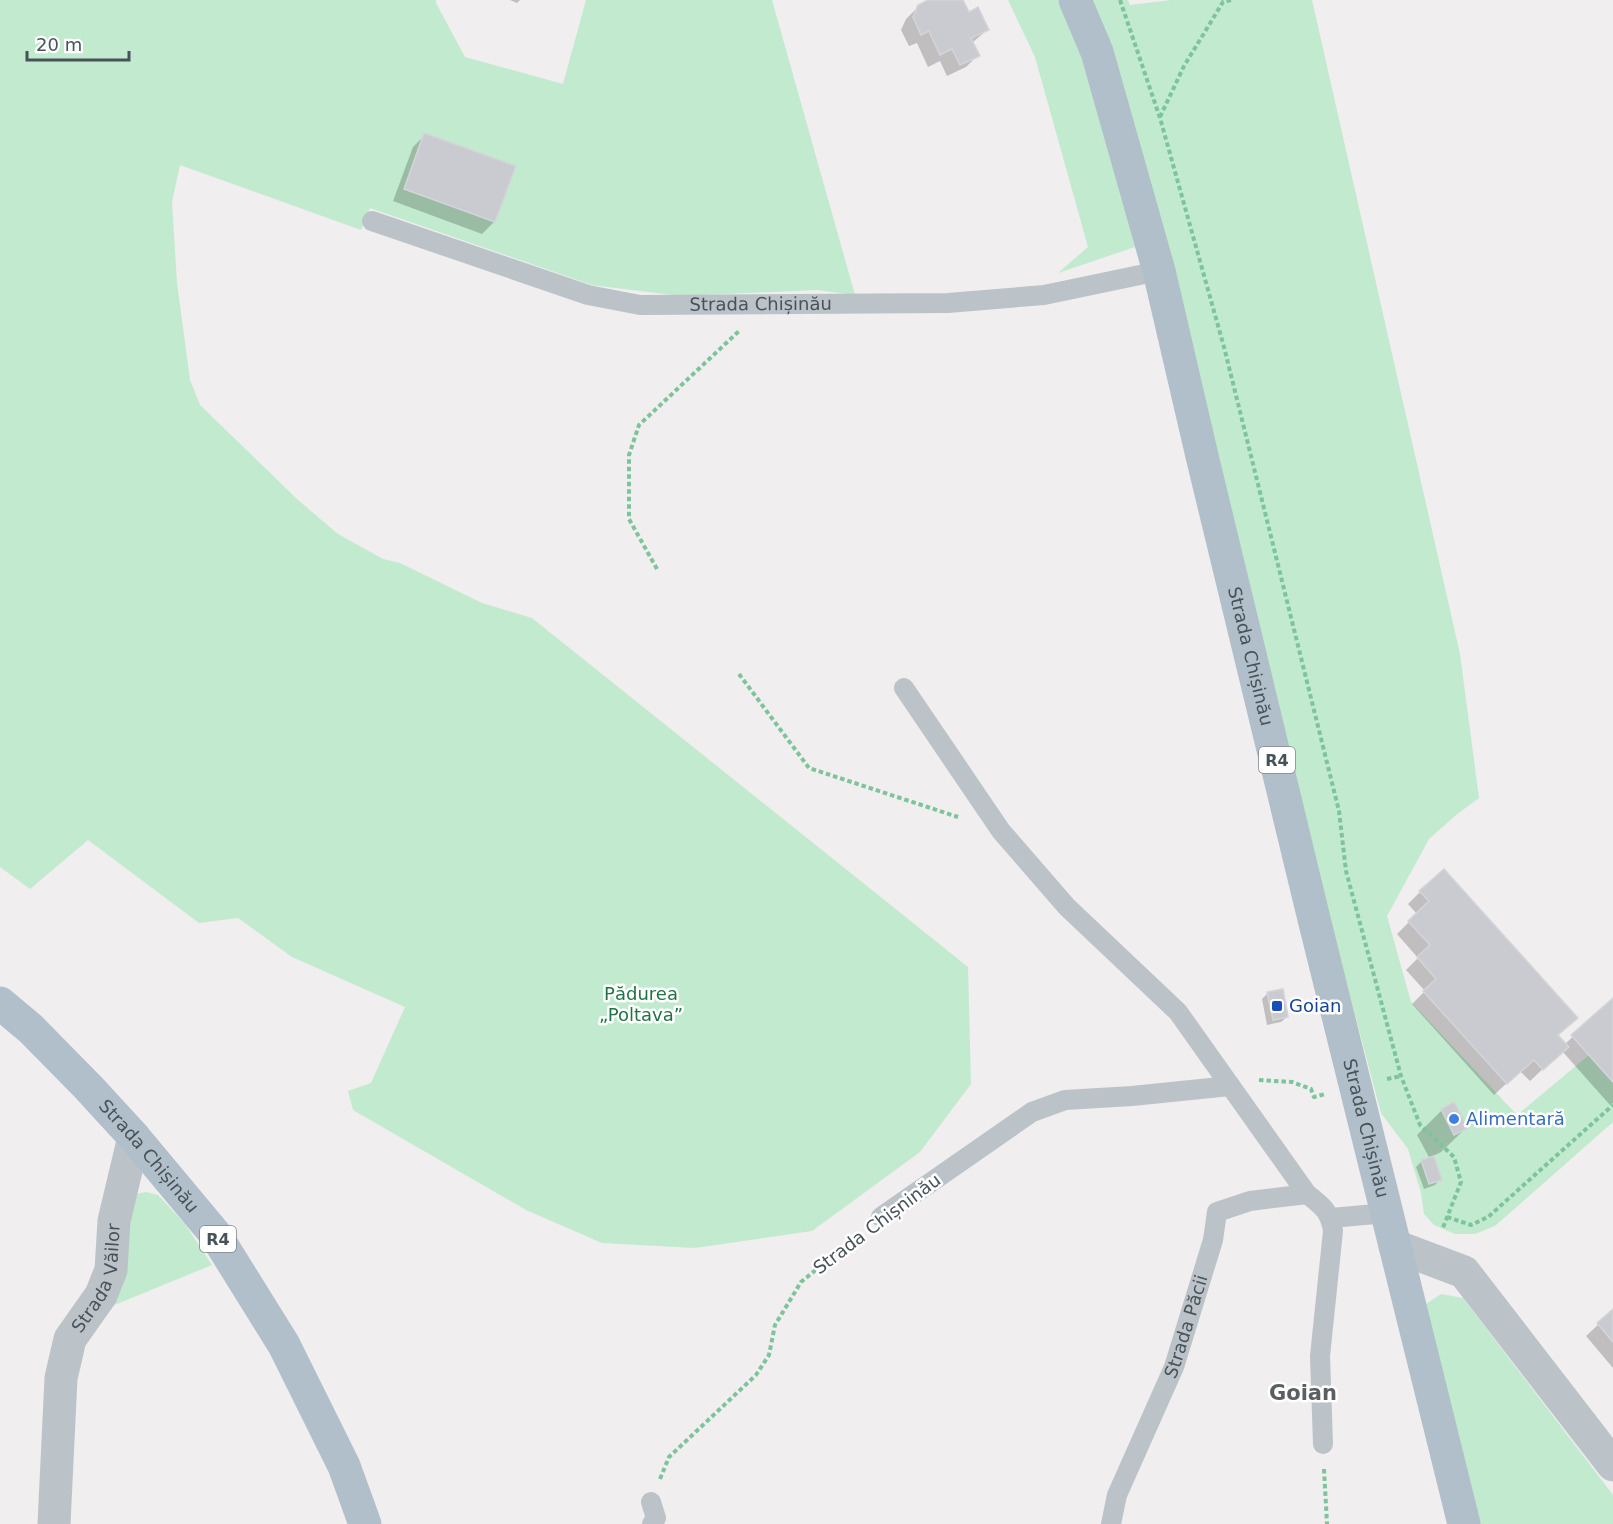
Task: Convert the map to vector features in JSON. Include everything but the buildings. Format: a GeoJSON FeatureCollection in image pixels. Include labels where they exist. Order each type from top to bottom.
{"type":"FeatureCollection","features":[{"type":"Feature","properties":{"kind":"main road","name":"Strada Chișinău"},"geometry":{"type":"LineString","coordinates":[[1075,0],[1098,52],[1159,271],[1202,456],[1464,1524]]}},
{"type":"Feature","properties":{"kind":"main road","name":"Strada Chișinău"},"geometry":{"type":"LineString","coordinates":[[0,1003],[31,1029],[134,1137],[215,1234],[284,1346],[344,1466],[365,1524]]}},
{"type":"Feature","properties":{"kind":"street","name":"Strada Văilor"},"geometry":{"type":"LineString","coordinates":[[54,1524],[61,1378],[70,1339],[101,1296],[111,1270],[114,1221],[134,1137]]}},
{"type":"Feature","properties":{"kind":"street"},"geometry":{"type":"LineString","coordinates":[[1395,1246],[1464,1272],[1613,1465]]}},
{"type":"Feature","properties":{"kind":"lane","name":"Strada Chișinău"},"geometry":{"type":"LineString","coordinates":[[372,221],[588,296],[640,305],[948,303],[1044,295],[1159,271]]}},
{"type":"Feature","properties":{"kind":"lane"},"geometry":{"type":"LineString","coordinates":[[904,688],[1001,831],[1067,907],[1178,1012],[1307,1194],[1324,1208],[1331,1218],[1333,1232],[1320,1356],[1323,1444]]}},
{"type":"Feature","properties":{"kind":"lane","name":"Strada Chișninău"},"geometry":{"type":"LineString","coordinates":[[881,1217],[1032,1112],[1065,1100],[1230,1086]]}},
{"type":"Feature","properties":{"kind":"lane","name":"Strada Păcii"},"geometry":{"type":"LineString","coordinates":[[1111,1524],[1117,1495],[1174,1366],[1213,1240],[1217,1212],[1250,1201],[1307,1194]]}},
{"type":"Feature","properties":{"kind":"lane","name":"Strada Chișinău"},"geometry":{"type":"LineString","coordinates":[[1331,1218],[1387,1213]]}},
{"type":"Feature","properties":{"kind":"lane"},"geometry":{"type":"LineString","coordinates":[[651,1502],[656,1518],[652,1524]]}},
{"type":"Feature","properties":{"kind":"path"},"geometry":{"type":"LineString","coordinates":[[1120,0],[1160,118],[1224,347],[1339,811],[1346,871],[1401,1076],[1420,1125],[1454,1157],[1461,1182],[1430,1260]]}},
{"type":"Feature","properties":{"kind":"path"},"geometry":{"type":"LineString","coordinates":[[1160,118],[1184,66],[1224,2],[1232,0]]}},
{"type":"Feature","properties":{"kind":"path"},"geometry":{"type":"LineString","coordinates":[[657,569],[629,519],[629,455],[639,425],[765,305]]}},
{"type":"Feature","properties":{"kind":"path"},"geometry":{"type":"LineString","coordinates":[[739,674],[809,768],[1001,831]]}},
{"type":"Feature","properties":{"kind":"path"},"geometry":{"type":"LineString","coordinates":[[1230,1086],[1263,1079],[1292,1082],[1311,1089],[1314,1097]]}},
{"type":"Feature","properties":{"kind":"path"},"geometry":{"type":"LineString","coordinates":[[1447,1217],[1471,1225],[1488,1217],[1613,1105]]}},
{"type":"Feature","properties":{"kind":"path","name":"Strada Chișninău"},"geometry":{"type":"LineString","coordinates":[[651,1502],[669,1457],[756,1375],[769,1355],[776,1325],[801,1282],[881,1217]]}},
{"type":"Feature","properties":{"kind":"path"},"geometry":{"type":"LineString","coordinates":[[1323,1444],[1327,1524]]}},
{"type":"Feature","properties":{"kind":"green space","name":"Pădurea „Poltava”"},"geometry":{"type":"Polygon","coordinates":[[[0,0],[436,0],[465,57],[563,84],[586,0],[772,0],[855,295],[817,290],[680,296],[592,285],[370,208],[361,230],[180,165],[172,202],[177,283],[190,380],[200,405],[298,500],[338,534],[383,559],[400,563],[482,603],[532,618],[968,967],[971,1084],[920,1152],[812,1231],[695,1248],[602,1243],[526,1210],[353,1110],[348,1091],[371,1083],[405,1007],[292,957],[238,918],[199,923],[88,840],[30,889],[0,867],[0,0]]]}},
{"type":"Feature","properties":{"kind":"green space"},"geometry":{"type":"Polygon","coordinates":[[[1008,0],[1058,0],[1088,63],[1135,247],[1058,273],[1088,247],[1035,57],[1008,0]]]}},
{"type":"Feature","properties":{"kind":"green space"},"geometry":{"type":"Polygon","coordinates":[[[1086,0],[1128,0],[1130,5],[1171,0],[1312,0],[1460,654],[1479,798],[1429,839],[1387,916],[1411,1002],[1517,1115],[1589,1055],[1613,1082],[1613,1122],[1495,1226],[1475,1234],[1455,1234],[1434,1225],[1424,1214],[1421,1193],[1408,1149],[1381,1113],[1086,0]]]}},
{"type":"Feature","properties":{"kind":"green space"},"geometry":{"type":"Polygon","coordinates":[[[146,1192],[158,1195],[185,1224],[212,1265],[107,1308],[131,1195],[146,1192]]]}},
{"type":"Feature","properties":{"kind":"green space"},"geometry":{"type":"Polygon","coordinates":[[[1441,1294],[1463,1298],[1613,1495],[1613,1524],[1478,1524],[1423,1306],[1441,1294]]]}},
{"type":"Feature","properties":{"kind":"place","name":"Goian"},"geometry":{"type":"Point","coordinates":[1277,1006]}},
{"type":"Feature","properties":{"kind":"place","name":"Alimentară"},"geometry":{"type":"Point","coordinates":[1454,1119]}},
{"type":"Feature","properties":{"kind":"district","name":"Goian"},"geometry":{"type":"Point","coordinates":[1303,1393]}}]}
